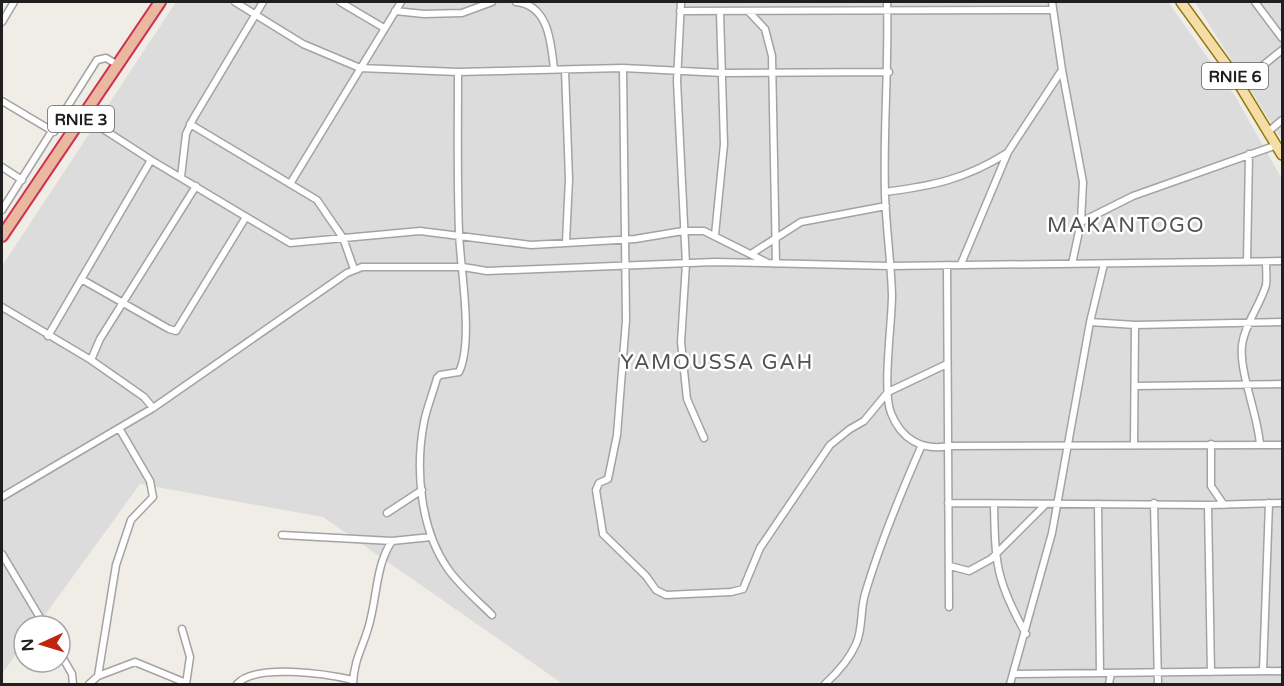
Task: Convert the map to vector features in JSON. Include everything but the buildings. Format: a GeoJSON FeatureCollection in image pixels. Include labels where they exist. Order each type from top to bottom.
{"type":"FeatureCollection","features":[{"type":"Feature","properties":{"kind":"highway","name":"RNIE 3"},"geometry":{"type":"LineString","coordinates":[[2,236],[160,2]]}},
{"type":"Feature","properties":{"kind":"main road","name":"RNIE 6"},"geometry":{"type":"LineString","coordinates":[[1181,2],[1240,84],[1282,155]]}},
{"type":"Feature","properties":{"kind":"street"},"geometry":{"type":"LineString","coordinates":[[2,22],[14,2]]}},
{"type":"Feature","properties":{"kind":"street"},"geometry":{"type":"LineString","coordinates":[[235,2],[318,52],[360,68],[458,72],[623,68],[723,73],[889,72]]}},
{"type":"Feature","properties":{"kind":"street"},"geometry":{"type":"LineString","coordinates":[[181,177],[186,134],[190,124],[263,2]]}},
{"type":"Feature","properties":{"kind":"street"},"geometry":{"type":"LineString","coordinates":[[340,2],[384,28]]}},
{"type":"Feature","properties":{"kind":"street"},"geometry":{"type":"LineString","coordinates":[[290,184],[401,2]]}},
{"type":"Feature","properties":{"kind":"street"},"geometry":{"type":"LineString","coordinates":[[395,11],[443,15],[462,13],[492,2]]}},
{"type":"Feature","properties":{"kind":"street"},"geometry":{"type":"LineString","coordinates":[[516,2],[534,8],[546,25],[554,69]]}},
{"type":"Feature","properties":{"kind":"street"},"geometry":{"type":"LineString","coordinates":[[681,2],[677,69],[682,231],[686,264],[681,342],[687,399],[704,438]]}},
{"type":"Feature","properties":{"kind":"street"},"geometry":{"type":"LineString","coordinates":[[887,2],[889,72],[885,192],[892,296],[888,392],[891,413],[903,432],[921,447],[934,449],[948,446],[1067,444],[1282,445]]}},
{"type":"Feature","properties":{"kind":"street"},"geometry":{"type":"LineString","coordinates":[[1052,2],[1083,182],[1081,222],[1072,264]]}},
{"type":"Feature","properties":{"kind":"street"},"geometry":{"type":"LineString","coordinates":[[1255,2],[1282,38]]}},
{"type":"Feature","properties":{"kind":"street"},"geometry":{"type":"LineString","coordinates":[[680,11],[1053,10]]}},
{"type":"Feature","properties":{"kind":"street"},"geometry":{"type":"LineString","coordinates":[[715,235],[722,178],[723,73],[720,12]]}},
{"type":"Feature","properties":{"kind":"street"},"geometry":{"type":"LineString","coordinates":[[749,12],[765,29],[770,41],[774,239],[772,263]]}},
{"type":"Feature","properties":{"kind":"street"},"geometry":{"type":"LineString","coordinates":[[1240,84],[1282,50]]}},
{"type":"Feature","properties":{"kind":"street"},"geometry":{"type":"LineString","coordinates":[[2,210],[54,132],[97,60],[105,58],[118,66]]}},
{"type":"Feature","properties":{"kind":"street"},"geometry":{"type":"LineString","coordinates":[[623,68],[626,320],[617,435],[608,479],[599,483],[596,490],[603,534],[646,576],[656,590],[666,595],[731,592],[743,589],[760,548],[830,445],[864,422],[888,392],[947,364]]}},
{"type":"Feature","properties":{"kind":"street"},"geometry":{"type":"LineString","coordinates":[[565,70],[569,179],[566,242]]}},
{"type":"Feature","properties":{"kind":"street"},"geometry":{"type":"LineString","coordinates":[[961,264],[1008,152],[1062,70]]}},
{"type":"Feature","properties":{"kind":"street"},"geometry":{"type":"LineString","coordinates":[[458,72],[459,234],[463,267],[465,347],[459,372],[440,375],[437,378],[424,422],[421,454],[422,490],[431,537],[449,570],[492,615]]}},
{"type":"Feature","properties":{"kind":"street"},"geometry":{"type":"LineString","coordinates":[[2,101],[54,132]]}},
{"type":"Feature","properties":{"kind":"street"},"geometry":{"type":"LineString","coordinates":[[83,116],[151,160],[290,243],[420,231],[459,234],[521,244],[624,240],[682,231],[705,231],[772,263]]}},
{"type":"Feature","properties":{"kind":"street"},"geometry":{"type":"LineString","coordinates":[[1269,131],[1282,120]]}},
{"type":"Feature","properties":{"kind":"street"},"geometry":{"type":"LineString","coordinates":[[190,124],[317,200],[343,238],[354,269]]}},
{"type":"Feature","properties":{"kind":"street"},"geometry":{"type":"LineString","coordinates":[[1081,222],[1133,196],[1276,145]]}},
{"type":"Feature","properties":{"kind":"street"},"geometry":{"type":"LineString","coordinates":[[885,192],[938,185],[978,170],[1008,152]]}},
{"type":"Feature","properties":{"kind":"street"},"geometry":{"type":"LineString","coordinates":[[1247,262],[1249,154]]}},
{"type":"Feature","properties":{"kind":"street"},"geometry":{"type":"LineString","coordinates":[[48,336],[151,160]]}},
{"type":"Feature","properties":{"kind":"street"},"geometry":{"type":"LineString","coordinates":[[2,167],[22,180]]}},
{"type":"Feature","properties":{"kind":"street"},"geometry":{"type":"LineString","coordinates":[[91,360],[100,339],[196,186]]}},
{"type":"Feature","properties":{"kind":"street"},"geometry":{"type":"LineString","coordinates":[[750,254],[801,222],[886,206]]}},
{"type":"Feature","properties":{"kind":"street"},"geometry":{"type":"LineString","coordinates":[[81,279],[176,331],[180,328],[246,218]]}},
{"type":"Feature","properties":{"kind":"street"},"geometry":{"type":"LineString","coordinates":[[2,497],[153,408],[354,269],[463,267],[487,271],[686,264],[772,263],[890,266],[1282,261]]}},
{"type":"Feature","properties":{"kind":"street"},"geometry":{"type":"LineString","coordinates":[[1260,445],[1256,411],[1242,353],[1247,325],[1265,287],[1266,262]]}},
{"type":"Feature","properties":{"kind":"street"},"geometry":{"type":"LineString","coordinates":[[1010,684],[1026,634],[1057,504],[1090,322],[1104,264]]}},
{"type":"Feature","properties":{"kind":"street"},"geometry":{"type":"LineString","coordinates":[[948,265],[949,607]]}},
{"type":"Feature","properties":{"kind":"street"},"geometry":{"type":"LineString","coordinates":[[2,307],[91,360],[144,397],[153,408]]}},
{"type":"Feature","properties":{"kind":"street"},"geometry":{"type":"LineString","coordinates":[[1090,322],[1135,325],[1247,325],[1282,322]]}},
{"type":"Feature","properties":{"kind":"street"},"geometry":{"type":"LineString","coordinates":[[1134,444],[1135,325]]}},
{"type":"Feature","properties":{"kind":"street"},"geometry":{"type":"LineString","coordinates":[[1135,386],[1282,384]]}},
{"type":"Feature","properties":{"kind":"street"},"geometry":{"type":"LineString","coordinates":[[99,676],[116,565],[131,520],[153,497],[150,481],[119,428]]}},
{"type":"Feature","properties":{"kind":"street"},"geometry":{"type":"LineString","coordinates":[[1211,444],[1211,486],[1224,505]]}},
{"type":"Feature","properties":{"kind":"street"},"geometry":{"type":"LineString","coordinates":[[825,684],[850,656],[858,642],[863,598],[876,556],[921,447]]}},
{"type":"Feature","properties":{"kind":"street"},"geometry":{"type":"LineString","coordinates":[[387,513],[422,490]]}},
{"type":"Feature","properties":{"kind":"street"},"geometry":{"type":"LineString","coordinates":[[948,503],[1208,505],[1282,503]]}},
{"type":"Feature","properties":{"kind":"street"},"geometry":{"type":"LineString","coordinates":[[1154,503],[1158,684]]}},
{"type":"Feature","properties":{"kind":"street"},"geometry":{"type":"LineString","coordinates":[[1263,671],[1269,503]]}},
{"type":"Feature","properties":{"kind":"street"},"geometry":{"type":"LineString","coordinates":[[994,504],[995,555],[1004,594],[1026,634]]}},
{"type":"Feature","properties":{"kind":"street"},"geometry":{"type":"LineString","coordinates":[[950,566],[969,571],[995,555],[1046,504]]}},
{"type":"Feature","properties":{"kind":"street"},"geometry":{"type":"LineString","coordinates":[[1098,504],[1100,673]]}},
{"type":"Feature","properties":{"kind":"street"},"geometry":{"type":"LineString","coordinates":[[1208,505],[1211,672]]}},
{"type":"Feature","properties":{"kind":"street"},"geometry":{"type":"LineString","coordinates":[[282,535],[392,541],[431,537]]}},
{"type":"Feature","properties":{"kind":"street"},"geometry":{"type":"LineString","coordinates":[[237,684],[250,675],[308,672],[353,682],[355,660],[371,619],[378,576],[392,541]]}},
{"type":"Feature","properties":{"kind":"street"},"geometry":{"type":"LineString","coordinates":[[2,554],[38,614]]}},
{"type":"Feature","properties":{"kind":"street"},"geometry":{"type":"LineString","coordinates":[[89,684],[99,676],[135,662],[186,684],[190,657],[182,629]]}},
{"type":"Feature","properties":{"kind":"street"},"geometry":{"type":"LineString","coordinates":[[1013,674],[1282,671]]}},
{"type":"Feature","properties":{"kind":"street"},"geometry":{"type":"LineString","coordinates":[[1108,684],[1111,673]]}},
{"type":"Feature","properties":{"kind":"shaded area"},"geometry":{"type":"Polygon","coordinates":[[[176,2],[1168,2],[1235,96],[1282,179],[1282,684],[563,684],[323,517],[140,484],[46,614],[12,614],[12,660],[2,674],[2,266],[176,2]]]}},
{"type":"Feature","properties":{"kind":"shaded area"},"geometry":{"type":"Polygon","coordinates":[[[1195,2],[1282,2],[1282,140],[1195,2]]]}},
{"type":"Feature","properties":{"kind":"district","name":"MAKANTOGO"},"geometry":{"type":"Point","coordinates":[1126,225]}},
{"type":"Feature","properties":{"kind":"district","name":"YAMOUSSA GAH"},"geometry":{"type":"Point","coordinates":[717,362]}}]}
